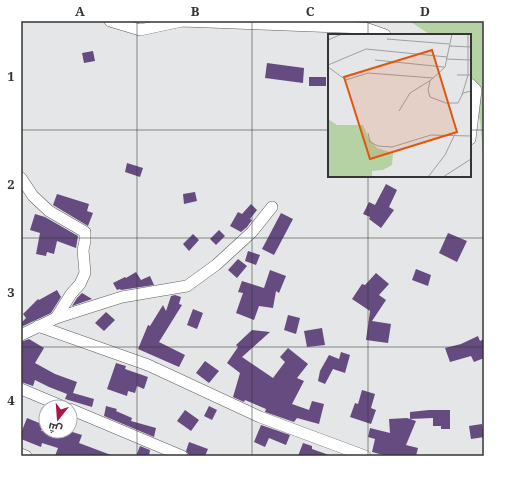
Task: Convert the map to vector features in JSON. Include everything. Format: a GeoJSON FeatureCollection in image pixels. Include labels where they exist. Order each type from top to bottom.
{"type":"FeatureCollection","features":[{"type":"Feature","properties":{"kind":"street"},"geometry":{"type":"LineString","coordinates":[[110,21],[140,30],[182,21],[365,28],[382,34]]}},
{"type":"Feature","properties":{"kind":"street"},"geometry":{"type":"LineString","coordinates":[[471,85],[476,90],[471,131]]}},
{"type":"Feature","properties":{"kind":"street"},"geometry":{"type":"LineString","coordinates":[[21,178],[32,196],[49,211],[85,232],[83,250],[85,274],[80,284],[71,294],[56,318]]}},
{"type":"Feature","properties":{"kind":"street"},"geometry":{"type":"LineString","coordinates":[[21,334],[56,318],[122,297],[187,286],[216,265],[252,232],[272,207]]}},
{"type":"Feature","properties":{"kind":"street"},"geometry":{"type":"LineString","coordinates":[[38,326],[148,365],[260,417],[365,456]]}},
{"type":"Feature","properties":{"kind":"street"},"geometry":{"type":"LineString","coordinates":[[21,389],[45,399]]}},
{"type":"Feature","properties":{"kind":"street"},"geometry":{"type":"LineString","coordinates":[[78,412],[182,456]]}},
{"type":"Feature","properties":{"kind":"street"},"geometry":{"type":"LineString","coordinates":[[21,454],[26,456]]}},
{"type":"Feature","properties":{"kind":"green space"},"geometry":{"type":"Polygon","coordinates":[[[409,21],[484,21],[484,163],[480,120],[471,98],[471,34],[429,34],[409,21]]]}},
{"type":"Feature","properties":{"kind":"building"},"geometry":{"type":"Polygon","coordinates":[[[93,51],[95,61],[84,63],[82,53],[93,51]]]}},
{"type":"Feature","properties":{"kind":"building"},"geometry":{"type":"Polygon","coordinates":[[[267,63],[304,68],[303,83],[265,78],[267,63]]]}},
{"type":"Feature","properties":{"kind":"building"},"geometry":{"type":"Polygon","coordinates":[[[309,77],[326,77],[326,86],[309,86],[309,77]]]}},
{"type":"Feature","properties":{"kind":"building"},"geometry":{"type":"Polygon","coordinates":[[[127,163],[143,168],[140,177],[125,172],[127,163]]]}},
{"type":"Feature","properties":{"kind":"building"},"geometry":{"type":"Polygon","coordinates":[[[386,184],[397,190],[389,207],[394,210],[381,228],[369,219],[370,217],[363,214],[369,202],[375,205],[386,184]]]}},
{"type":"Feature","properties":{"kind":"building"},"geometry":{"type":"Polygon","coordinates":[[[195,192],[197,201],[184,204],[183,194],[195,192]]]}},
{"type":"Feature","properties":{"kind":"building"},"geometry":{"type":"Polygon","coordinates":[[[57,194],[89,204],[87,211],[93,213],[88,226],[53,205],[57,194]]]}},
{"type":"Feature","properties":{"kind":"building"},"geometry":{"type":"Polygon","coordinates":[[[251,204],[257,210],[250,219],[252,220],[247,227],[241,232],[230,226],[238,212],[242,214],[251,204]]]}},
{"type":"Feature","properties":{"kind":"building"},"geometry":{"type":"Polygon","coordinates":[[[281,213],[293,219],[274,255],[262,249],[281,213]]]}},
{"type":"Feature","properties":{"kind":"building"},"geometry":{"type":"Polygon","coordinates":[[[35,214],[45,217],[78,236],[76,248],[57,241],[54,254],[47,252],[46,256],[36,254],[40,233],[30,230],[35,214]]]}},
{"type":"Feature","properties":{"kind":"building"},"geometry":{"type":"Polygon","coordinates":[[[219,230],[225,236],[216,245],[210,239],[219,230]]]}},
{"type":"Feature","properties":{"kind":"building"},"geometry":{"type":"Polygon","coordinates":[[[448,233],[467,241],[457,262],[439,253],[448,233]]]}},
{"type":"Feature","properties":{"kind":"building"},"geometry":{"type":"Polygon","coordinates":[[[193,234],[199,240],[189,251],[183,244],[193,234]]]}},
{"type":"Feature","properties":{"kind":"building"},"geometry":{"type":"Polygon","coordinates":[[[248,251],[260,255],[256,265],[245,261],[248,251]]]}},
{"type":"Feature","properties":{"kind":"building"},"geometry":{"type":"Polygon","coordinates":[[[238,259],[247,266],[237,278],[228,270],[238,259]]]}},
{"type":"Feature","properties":{"kind":"building"},"geometry":{"type":"Polygon","coordinates":[[[416,269],[431,275],[428,286],[412,280],[416,269]]]}},
{"type":"Feature","properties":{"kind":"building"},"geometry":{"type":"Polygon","coordinates":[[[270,270],[286,276],[279,293],[276,291],[273,308],[259,306],[254,320],[236,313],[243,293],[238,292],[242,281],[264,288],[270,270]]]}},
{"type":"Feature","properties":{"kind":"building"},"geometry":{"type":"Polygon","coordinates":[[[136,272],[141,280],[150,276],[154,285],[117,290],[113,283],[136,272]]]}},
{"type":"Feature","properties":{"kind":"building"},"geometry":{"type":"Polygon","coordinates":[[[376,273],[389,284],[379,295],[386,300],[372,321],[391,324],[388,343],[366,340],[370,311],[352,299],[362,284],[365,285],[376,273]]]}},
{"type":"Feature","properties":{"kind":"building"},"geometry":{"type":"Polygon","coordinates":[[[57,290],[61,297],[51,313],[21,327],[21,323],[26,318],[23,314],[38,299],[39,300],[57,290]]]}},
{"type":"Feature","properties":{"kind":"building"},"geometry":{"type":"Polygon","coordinates":[[[82,293],[92,299],[72,306],[77,298],[82,293]]]}},
{"type":"Feature","properties":{"kind":"building"},"geometry":{"type":"Polygon","coordinates":[[[175,295],[181,297],[179,304],[182,305],[159,342],[185,355],[179,367],[138,349],[148,325],[150,326],[163,305],[166,311],[171,296],[175,295]]]}},
{"type":"Feature","properties":{"kind":"building"},"geometry":{"type":"Polygon","coordinates":[[[193,309],[203,313],[197,329],[187,325],[193,309]]]}},
{"type":"Feature","properties":{"kind":"building"},"geometry":{"type":"Polygon","coordinates":[[[106,312],[115,320],[104,331],[95,323],[106,312]]]}},
{"type":"Feature","properties":{"kind":"building"},"geometry":{"type":"Polygon","coordinates":[[[288,315],[300,318],[296,334],[284,330],[288,315]]]}},
{"type":"Feature","properties":{"kind":"building"},"geometry":{"type":"Polygon","coordinates":[[[322,328],[325,345],[307,347],[304,331],[322,328]]]}},
{"type":"Feature","properties":{"kind":"building"},"geometry":{"type":"Polygon","coordinates":[[[252,330],[270,332],[242,357],[273,378],[285,362],[280,357],[288,348],[308,364],[297,378],[304,381],[292,404],[309,410],[312,401],[324,404],[319,424],[297,418],[294,422],[265,412],[266,409],[245,400],[244,402],[233,397],[240,373],[227,363],[238,347],[236,345],[252,330]]]}},
{"type":"Feature","properties":{"kind":"building"},"geometry":{"type":"Polygon","coordinates":[[[478,336],[480,341],[484,339],[484,358],[474,362],[471,356],[450,362],[445,348],[461,344],[478,336]]]}},
{"type":"Feature","properties":{"kind":"building"},"geometry":{"type":"Polygon","coordinates":[[[29,339],[44,348],[35,363],[55,374],[77,382],[73,393],[94,399],[92,407],[78,403],[78,399],[65,399],[67,394],[35,380],[33,386],[21,382],[21,342],[29,339]]]}},
{"type":"Feature","properties":{"kind":"building"},"geometry":{"type":"Polygon","coordinates":[[[341,352],[350,355],[345,373],[333,369],[325,384],[318,381],[320,371],[329,355],[339,359],[341,352]]]}},
{"type":"Feature","properties":{"kind":"building"},"geometry":{"type":"Polygon","coordinates":[[[205,361],[219,371],[209,383],[196,373],[205,361]]]}},
{"type":"Feature","properties":{"kind":"building"},"geometry":{"type":"Polygon","coordinates":[[[116,363],[126,366],[125,369],[148,377],[144,389],[137,386],[135,393],[128,391],[127,396],[107,389],[116,363]]]}},
{"type":"Feature","properties":{"kind":"building"},"geometry":{"type":"Polygon","coordinates":[[[362,390],[375,394],[371,408],[376,410],[371,424],[350,417],[355,403],[358,404],[362,390]]]}},
{"type":"Feature","properties":{"kind":"building"},"geometry":{"type":"Polygon","coordinates":[[[106,406],[117,409],[116,411],[132,418],[131,421],[156,428],[154,437],[104,416],[106,406]]]}},
{"type":"Feature","properties":{"kind":"building"},"geometry":{"type":"Polygon","coordinates":[[[209,406],[217,410],[212,420],[204,416],[209,406]]]}},
{"type":"Feature","properties":{"kind":"building"},"geometry":{"type":"Polygon","coordinates":[[[185,410],[199,420],[191,431],[177,421],[185,410]]]}},
{"type":"Feature","properties":{"kind":"building"},"geometry":{"type":"Polygon","coordinates":[[[450,410],[450,429],[441,429],[441,426],[433,426],[433,418],[410,419],[410,412],[450,410]]]}},
{"type":"Feature","properties":{"kind":"building"},"geometry":{"type":"Polygon","coordinates":[[[27,418],[38,423],[38,439],[78,439],[78,434],[82,435],[79,443],[111,456],[55,456],[58,448],[42,443],[41,447],[21,439],[21,433],[27,418]]]}},
{"type":"Feature","properties":{"kind":"building"},"geometry":{"type":"Polygon","coordinates":[[[407,418],[416,421],[406,445],[418,448],[416,456],[387,456],[372,452],[375,439],[368,437],[370,428],[390,433],[389,419],[407,418]]]}},
{"type":"Feature","properties":{"kind":"building"},"geometry":{"type":"Polygon","coordinates":[[[482,424],[484,437],[471,439],[469,426],[482,424]]]}},
{"type":"Feature","properties":{"kind":"building"},"geometry":{"type":"Polygon","coordinates":[[[261,425],[290,435],[286,445],[269,438],[265,447],[254,442],[261,425]]]}},
{"type":"Feature","properties":{"kind":"building"},"geometry":{"type":"Polygon","coordinates":[[[189,442],[208,449],[205,456],[189,455],[186,451],[189,442]]]}},
{"type":"Feature","properties":{"kind":"building"},"geometry":{"type":"Polygon","coordinates":[[[303,443],[312,446],[312,449],[329,456],[298,456],[303,443]]]}},
{"type":"Feature","properties":{"kind":"building"},"geometry":{"type":"Polygon","coordinates":[[[140,446],[150,450],[149,456],[136,456],[140,446]]]}}]}
